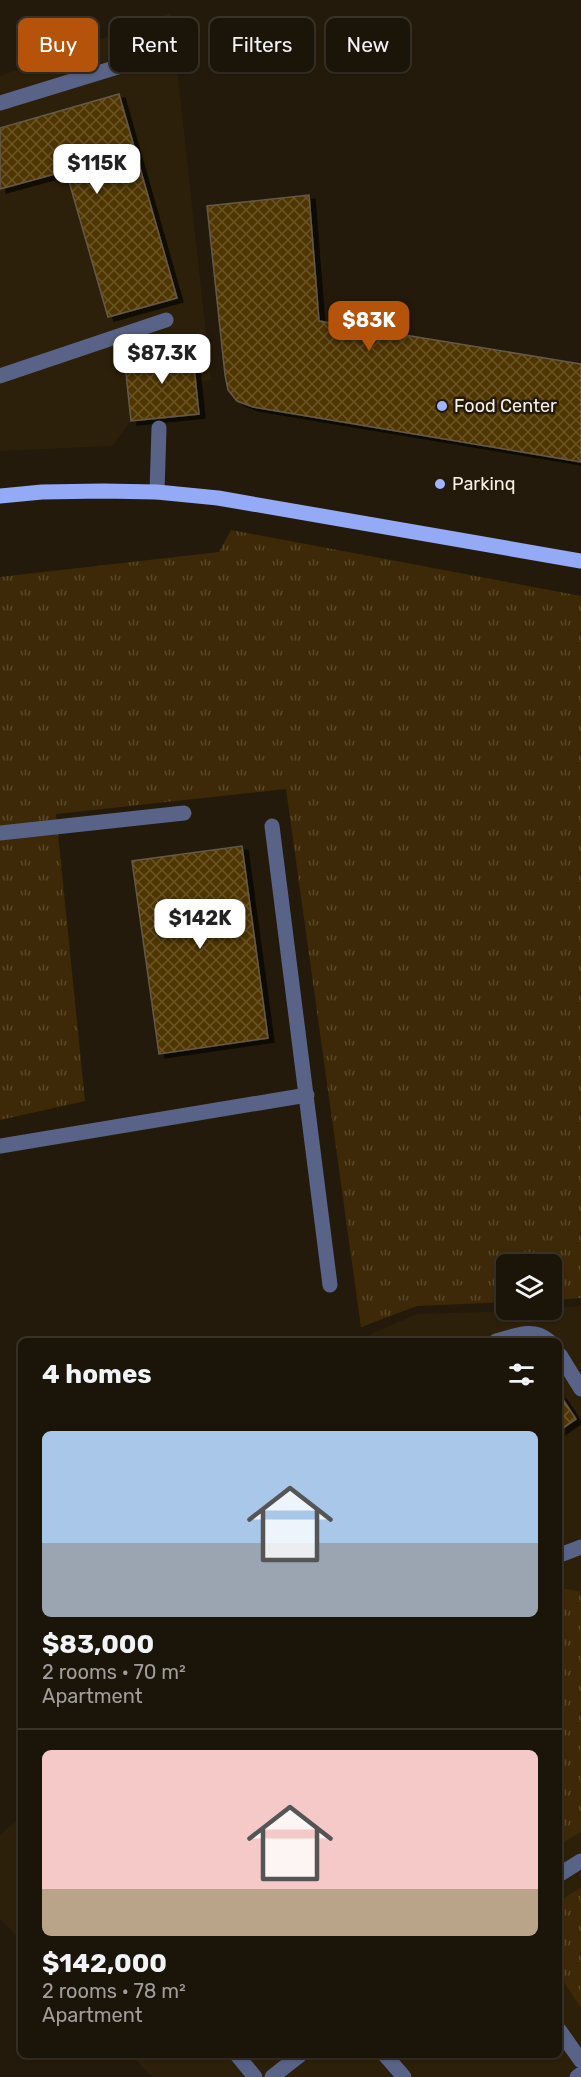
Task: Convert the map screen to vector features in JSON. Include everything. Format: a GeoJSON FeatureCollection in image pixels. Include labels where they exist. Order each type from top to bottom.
{"type":"FeatureCollection","features":[{"type":"Feature","properties":{"kind":"main road"},"geometry":{"type":"LineString","coordinates":[[0,496],[42,492],[157,492],[218,498],[581,561]]}},
{"type":"Feature","properties":{"kind":"lane"},"geometry":{"type":"LineString","coordinates":[[0,103],[110,69]]}},
{"type":"Feature","properties":{"kind":"lane"},"geometry":{"type":"LineString","coordinates":[[0,376],[166,320]]}},
{"type":"Feature","properties":{"kind":"lane"},"geometry":{"type":"LineString","coordinates":[[157,492],[159,428]]}},
{"type":"Feature","properties":{"kind":"lane"},"geometry":{"type":"LineString","coordinates":[[0,833],[184,813]]}},
{"type":"Feature","properties":{"kind":"lane"},"geometry":{"type":"LineString","coordinates":[[273,826],[330,1285]]}},
{"type":"Feature","properties":{"kind":"lane"},"geometry":{"type":"LineString","coordinates":[[0,1146],[307,1095]]}},
{"type":"Feature","properties":{"kind":"lane"},"geometry":{"type":"LineString","coordinates":[[508,1338],[524,1334],[542,1335],[546,1338]]}},
{"type":"Feature","properties":{"kind":"lane"},"geometry":{"type":"LineString","coordinates":[[562,1358],[581,1389]]}},
{"type":"Feature","properties":{"kind":"lane"},"geometry":{"type":"LineString","coordinates":[[562,1554],[581,1547]]}},
{"type":"Feature","properties":{"kind":"lane"},"geometry":{"type":"LineString","coordinates":[[562,1873],[581,1861]]}},
{"type":"Feature","properties":{"kind":"lane"},"geometry":{"type":"LineString","coordinates":[[562,2034],[581,2061]]}},
{"type":"Feature","properties":{"kind":"lane"},"geometry":{"type":"LineString","coordinates":[[239,2058],[255,2077]]}},
{"type":"Feature","properties":{"kind":"lane"},"geometry":{"type":"LineString","coordinates":[[272,2077],[296,2058]]}},
{"type":"Feature","properties":{"kind":"lane"},"geometry":{"type":"LineString","coordinates":[[388,2058],[404,2077]]}},
{"type":"Feature","properties":{"kind":"lane"},"geometry":{"type":"LineString","coordinates":[[577,2077],[581,2074]]}},
{"type":"Feature","properties":{"kind":"shaded area"},"geometry":{"type":"Polygon","coordinates":[[[171,13],[172,18],[157,18],[171,13]]]}},
{"type":"Feature","properties":{"kind":"shaded area"},"geometry":{"type":"Polygon","coordinates":[[[110,35],[110,72],[177,72],[211,380],[196,383],[124,356],[131,421],[112,446],[0,451],[0,76],[18,69],[18,72],[98,72],[98,40],[110,35]]]}},
{"type":"Feature","properties":{"kind":"shaded area"},"geometry":{"type":"Polygon","coordinates":[[[581,1306],[581,2077],[152,2077],[134,2058],[562,2058],[562,1338],[362,1338],[417,1314],[496,1312],[496,1320],[562,1320],[562,1307],[581,1306]]]}},
{"type":"Feature","properties":{"kind":"shaded area"},"geometry":{"type":"Polygon","coordinates":[[[18,1820],[18,1938],[0,1919],[0,1835],[18,1820]]]}},
{"type":"Feature","properties":{"kind":"green space"},"geometry":{"type":"Polygon","coordinates":[[[231,530],[581,596],[581,1298],[562,1299],[562,1254],[496,1254],[496,1302],[417,1306],[361,1327],[286,789],[56,814],[85,1101],[0,1120],[0,577],[219,552],[231,530]]]}},
{"type":"Feature","properties":{"kind":"green space"},"geometry":{"type":"Polygon","coordinates":[[[562,1588],[581,1592],[581,1832],[562,1843],[562,1588]]]}},
{"type":"Feature","properties":{"kind":"green space"},"geometry":{"type":"Polygon","coordinates":[[[581,1888],[581,2008],[562,1979],[562,1899],[581,1888]]]}},
{"type":"Feature","properties":{"kind":"building"},"geometry":{"type":"Polygon","coordinates":[[[119,94],[177,298],[108,317],[66,171],[0,189],[0,128],[119,94]]]}},
{"type":"Feature","properties":{"kind":"building"},"geometry":{"type":"Polygon","coordinates":[[[309,195],[319,321],[581,364],[581,462],[253,407],[237,401],[228,390],[225,375],[207,206],[309,195]]]}},
{"type":"Feature","properties":{"kind":"building"},"geometry":{"type":"Polygon","coordinates":[[[192,348],[199,414],[131,421],[124,355],[192,348]]]}},
{"type":"Feature","properties":{"kind":"building"},"geometry":{"type":"Polygon","coordinates":[[[242,846],[268,1038],[159,1054],[132,861],[242,846]]]}},
{"type":"Feature","properties":{"kind":"building"},"geometry":{"type":"Polygon","coordinates":[[[562,1398],[576,1419],[562,1429],[562,1398]]]}},
{"type":"Feature","properties":{"kind":"place","name":"Food Center"},"geometry":{"type":"Point","coordinates":[442,406]}},
{"type":"Feature","properties":{"kind":"place","name":"Parkinq"},"geometry":{"type":"Point","coordinates":[440,484]}}]}
